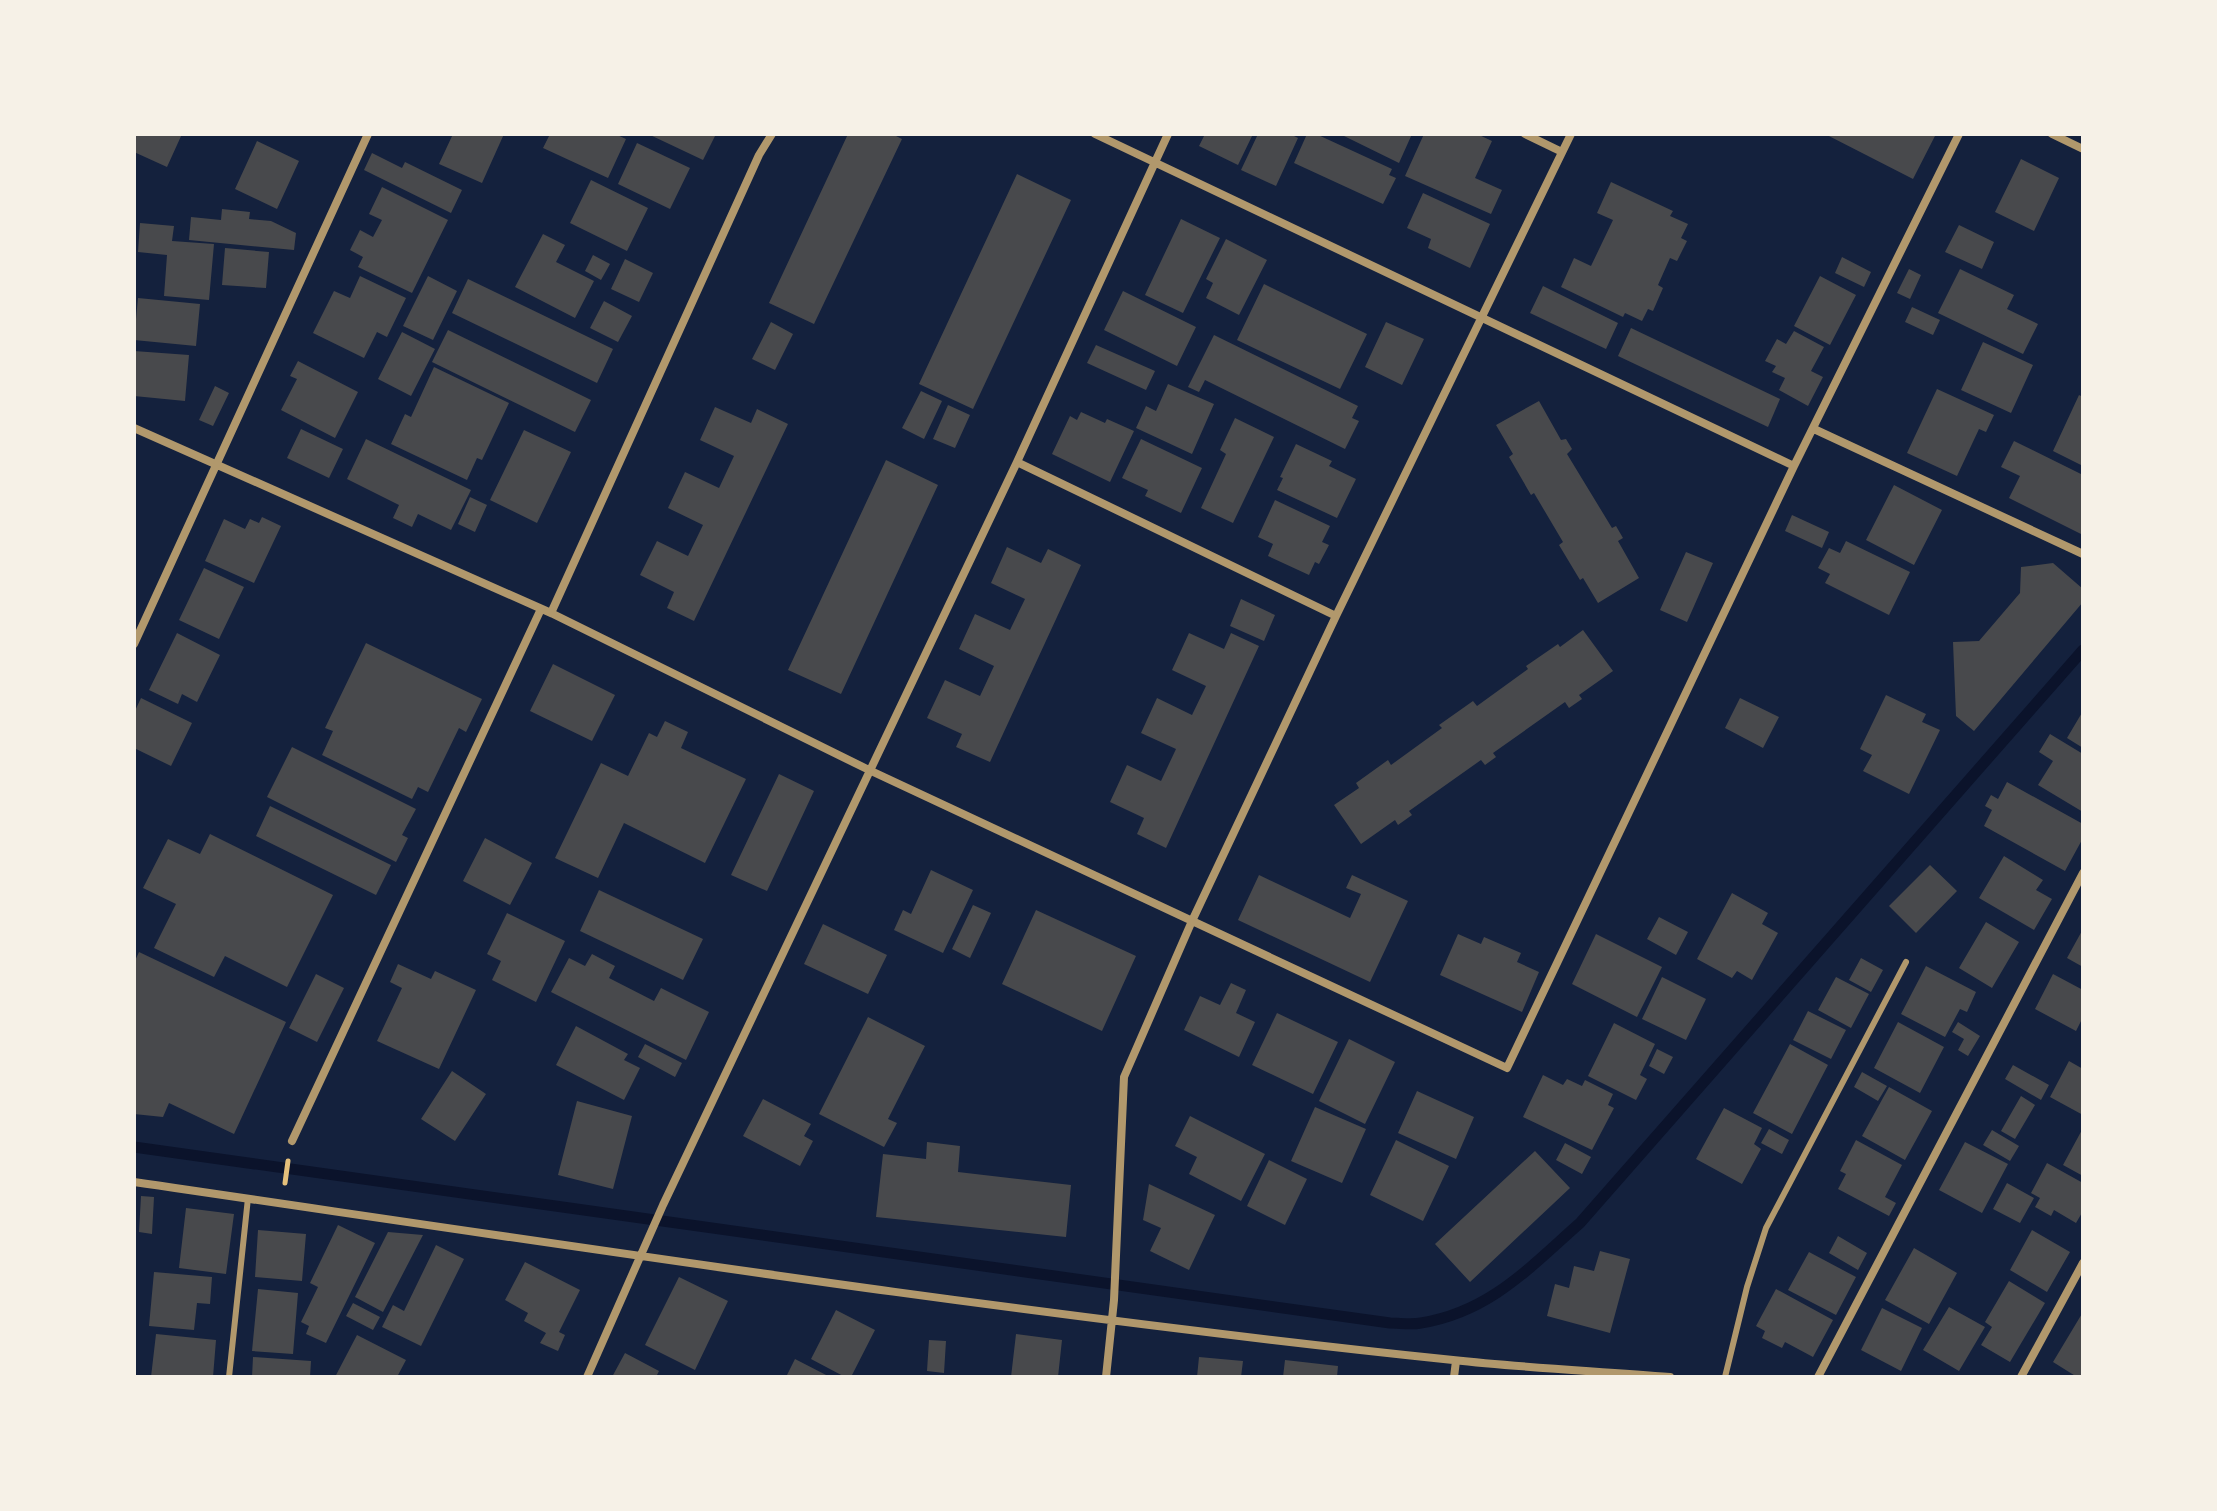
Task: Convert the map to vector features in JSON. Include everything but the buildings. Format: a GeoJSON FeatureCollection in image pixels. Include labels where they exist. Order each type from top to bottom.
{"type":"FeatureCollection","features":[{"type":"Feature","properties":{"kind":"street"},"geometry":{"type":"LineString","coordinates":[[134,644],[368,134]]}},
{"type":"Feature","properties":{"kind":"street"},"geometry":{"type":"LineString","coordinates":[[551,613],[759,155],[772,134]]}},
{"type":"Feature","properties":{"kind":"street"},"geometry":{"type":"LineString","coordinates":[[1095,134],[1794,466]]}},
{"type":"Feature","properties":{"kind":"street"},"geometry":{"type":"LineString","coordinates":[[587,1377],[663,1205],[1017,462],[1168,134]]}},
{"type":"Feature","properties":{"kind":"street"},"geometry":{"type":"LineString","coordinates":[[1525,134],[1562,152]]}},
{"type":"Feature","properties":{"kind":"street"},"geometry":{"type":"LineString","coordinates":[[1106,1377],[1114,1300],[1124,1077],[1192,921],[1336,616],[1571,134]]}},
{"type":"Feature","properties":{"kind":"street"},"geometry":{"type":"LineString","coordinates":[[134,428],[551,613],[869,770],[1507,1068],[1794,466],[1959,134]]}},
{"type":"Feature","properties":{"kind":"street"},"geometry":{"type":"LineString","coordinates":[[2052,134],[2083,149]]}},
{"type":"Feature","properties":{"kind":"street"},"geometry":{"type":"LineString","coordinates":[[1814,429],[2083,554]]}},
{"type":"Feature","properties":{"kind":"street"},"geometry":{"type":"LineString","coordinates":[[1017,462],[1336,616]]}},
{"type":"Feature","properties":{"kind":"street"},"geometry":{"type":"LineString","coordinates":[[292,1141],[541,609]]}},
{"type":"Feature","properties":{"kind":"street"},"geometry":{"type":"LineString","coordinates":[[1818,1377],[2083,873]]}},
{"type":"Feature","properties":{"kind":"street"},"geometry":{"type":"LineString","coordinates":[[134,1182],[641,1256],[1112,1320],[1456,1361],[1670,1377]]}},
{"type":"Feature","properties":{"kind":"street"},"geometry":{"type":"LineString","coordinates":[[2021,1377],[2083,1263]]}},
{"type":"Feature","properties":{"kind":"street"},"geometry":{"type":"LineString","coordinates":[[1454,1377],[1456,1361]]}},
{"type":"Feature","properties":{"kind":"lane"},"geometry":{"type":"LineString","coordinates":[[1725,1377],[1747,1287],[1766,1228],[1906,962]]}},
{"type":"Feature","properties":{"kind":"lane"},"geometry":{"type":"LineString","coordinates":[[229,1377],[248,1198]]}},
{"type":"Feature","properties":{"kind":"waterway"},"geometry":{"type":"LineString","coordinates":[[134,1147],[1390,1323],[1417,1324],[1446,1317],[1468,1309],[1508,1285],[1580,1223],[2083,650]]}}]}
